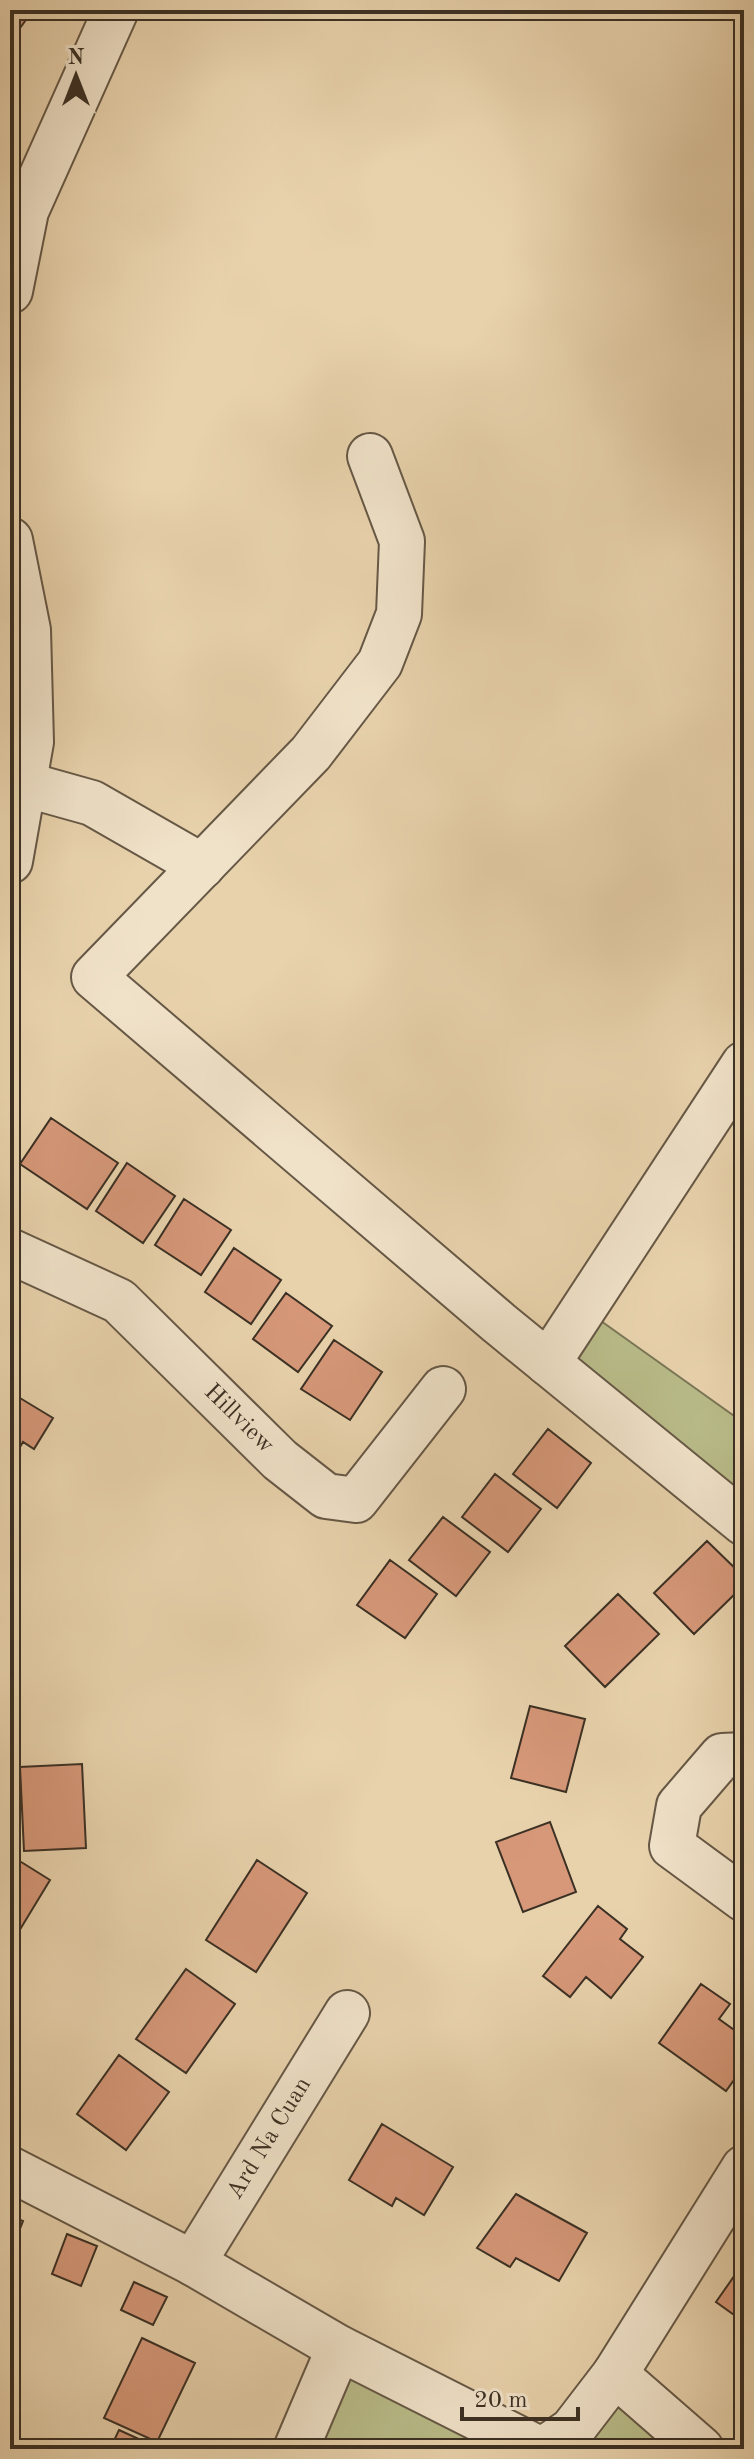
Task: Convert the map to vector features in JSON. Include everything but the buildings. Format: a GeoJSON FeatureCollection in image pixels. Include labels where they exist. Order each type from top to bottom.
{"type":"FeatureCollection","features":[{"type":"Feature","properties":{"kind":"street"},"geometry":{"type":"LineString","coordinates":[[10,291],[18,210],[116,10]]}},
{"type":"Feature","properties":{"kind":"street"},"geometry":{"type":"LineString","coordinates":[[370,456],[402,541],[399,614],[380,663],[311,753],[94,977],[548,1363],[744,1523]]}},
{"type":"Feature","properties":{"kind":"street"},"geometry":{"type":"LineString","coordinates":[[10,540],[28,630],[31,742],[10,861]]}},
{"type":"Feature","properties":{"kind":"street"},"geometry":{"type":"LineString","coordinates":[[24,784],[92,803],[202,866]]}},
{"type":"Feature","properties":{"kind":"street"},"geometry":{"type":"LineString","coordinates":[[548,1363],[744,1064]]}},
{"type":"Feature","properties":{"kind":"street","name":"Hillview"},"geometry":{"type":"LineString","coordinates":[[10,1251],[119,1301],[280,1460],[326,1496],[356,1500],[443,1389]]}},
{"type":"Feature","properties":{"kind":"street"},"geometry":{"type":"LineString","coordinates":[[744,1755],[722,1756],[679,1806],[672,1846],[744,1899]]}},
{"type":"Feature","properties":{"kind":"street","name":"Ard Na Cuan"},"geometry":{"type":"LineString","coordinates":[[193,2263],[347,2013]]}},
{"type":"Feature","properties":{"kind":"street"},"geometry":{"type":"LineString","coordinates":[[10,2169],[193,2263],[339,2348],[542,2449],[572,2430],[615,2374],[744,2168]]}},
{"type":"Feature","properties":{"kind":"street"},"geometry":{"type":"LineString","coordinates":[[296,2449],[339,2348]]}},
{"type":"Feature","properties":{"kind":"street"},"geometry":{"type":"LineString","coordinates":[[615,2374],[701,2449]]}},
{"type":"Feature","properties":{"kind":"green space"},"geometry":{"type":"Polygon","coordinates":[[[601,1321],[744,1423],[744,1499],[571,1363],[601,1321]]]}},
{"type":"Feature","properties":{"kind":"green space"},"geometry":{"type":"Polygon","coordinates":[[[352,2376],[502,2449],[314,2449],[344,2382],[352,2376]]]}},
{"type":"Feature","properties":{"kind":"green space"},"geometry":{"type":"Polygon","coordinates":[[[617,2402],[684,2449],[578,2449],[617,2402]]]}}]}
